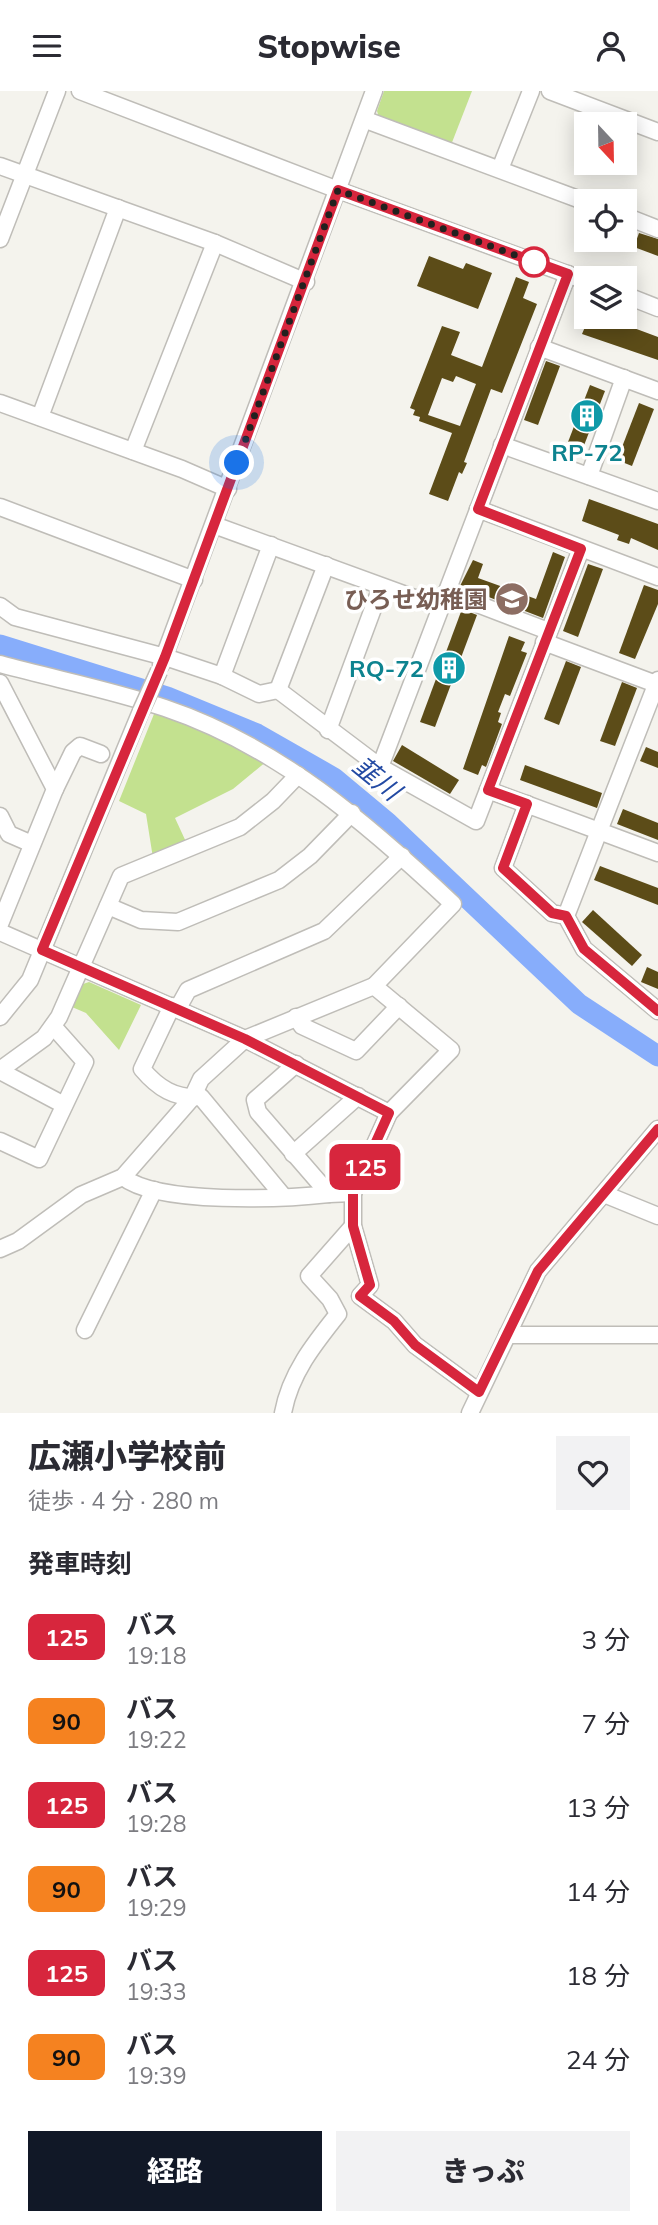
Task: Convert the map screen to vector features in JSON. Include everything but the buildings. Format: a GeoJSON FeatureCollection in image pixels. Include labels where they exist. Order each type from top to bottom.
{"type":"FeatureCollection","features":[{"type":"Feature","properties":{"kind":"street"},"geometry":{"type":"LineString","coordinates":[[0,239],[57,91]]}},
{"type":"Feature","properties":{"kind":"street"},"geometry":{"type":"LineString","coordinates":[[80,91],[574,276]]}},
{"type":"Feature","properties":{"kind":"street"},"geometry":{"type":"LineString","coordinates":[[500,169],[531,91]]}},
{"type":"Feature","properties":{"kind":"street"},"geometry":{"type":"LineString","coordinates":[[550,91],[658,132]]}},
{"type":"Feature","properties":{"kind":"street"},"geometry":{"type":"LineString","coordinates":[[0,1017],[30,981],[162,664],[366,120],[371,92]]}},
{"type":"Feature","properties":{"kind":"street"},"geometry":{"type":"LineString","coordinates":[[366,120],[574,197]]}},
{"type":"Feature","properties":{"kind":"street"},"geometry":{"type":"LineString","coordinates":[[0,166],[215,243],[306,282]]}},
{"type":"Feature","properties":{"kind":"street"},"geometry":{"type":"LineString","coordinates":[[40,417],[118,208]]}},
{"type":"Feature","properties":{"kind":"street"},"geometry":{"type":"LineString","coordinates":[[637,221],[658,229]]}},
{"type":"Feature","properties":{"kind":"street"},"geometry":{"type":"LineString","coordinates":[[133,451],[215,243]]}},
{"type":"Feature","properties":{"kind":"street"},"geometry":{"type":"LineString","coordinates":[[380,767],[568,274]]}},
{"type":"Feature","properties":{"kind":"street"},"geometry":{"type":"LineString","coordinates":[[637,300],[658,308]]}},
{"type":"Feature","properties":{"kind":"street"},"geometry":{"type":"LineString","coordinates":[[539,347],[658,391]]}},
{"type":"Feature","properties":{"kind":"street"},"geometry":{"type":"LineString","coordinates":[[589,476],[624,378]]}},
{"type":"Feature","properties":{"kind":"street"},"geometry":{"type":"LineString","coordinates":[[0,403],[228,489]]}},
{"type":"Feature","properties":{"kind":"street"},"geometry":{"type":"LineString","coordinates":[[502,445],[658,501]]}},
{"type":"Feature","properties":{"kind":"street"},"geometry":{"type":"LineString","coordinates":[[0,507],[194,580]]}},
{"type":"Feature","properties":{"kind":"street"},"geometry":{"type":"LineString","coordinates":[[478,509],[658,577]]}},
{"type":"Feature","properties":{"kind":"street"},"geometry":{"type":"LineString","coordinates":[[214,525],[382,587],[442,599],[546,636],[657,682],[566,916]]}},
{"type":"Feature","properties":{"kind":"street"},"geometry":{"type":"LineString","coordinates":[[222,676],[271,545]]}},
{"type":"Feature","properties":{"kind":"street"},"geometry":{"type":"LineString","coordinates":[[278,690],[380,767],[476,821],[581,549]]}},
{"type":"Feature","properties":{"kind":"street"},"geometry":{"type":"LineString","coordinates":[[278,690],[326,565]]}},
{"type":"Feature","properties":{"kind":"street"},"geometry":{"type":"LineString","coordinates":[[328,730],[382,587]]}},
{"type":"Feature","properties":{"kind":"street"},"geometry":{"type":"LineString","coordinates":[[0,606],[15,617],[162,664],[222,676],[259,694],[278,690]]}},
{"type":"Feature","properties":{"kind":"street"},"geometry":{"type":"LineString","coordinates":[[0,664],[166,708],[247,743],[352,813],[453,904],[374,986],[245,1039],[201,1079],[192,1098],[123,1177],[81,1195],[18,1241],[0,1249]]}},
{"type":"Feature","properties":{"kind":"street"},"geometry":{"type":"LineString","coordinates":[[0,683],[55,789]]}},
{"type":"Feature","properties":{"kind":"street"},"geometry":{"type":"LineString","coordinates":[[0,924],[6,887],[32,843],[73,752],[80,746],[101,754]]}},
{"type":"Feature","properties":{"kind":"street"},"geometry":{"type":"LineString","coordinates":[[64,1105],[0,1071],[44,1038],[52,1026],[82,969],[121,876],[240,827],[274,800],[298,775]]}},
{"type":"Feature","properties":{"kind":"street"},"geometry":{"type":"LineString","coordinates":[[488,790],[658,853]]}},
{"type":"Feature","properties":{"kind":"street"},"geometry":{"type":"LineString","coordinates":[[527,804],[503,868],[552,913],[566,916],[584,949],[658,1011]]}},
{"type":"Feature","properties":{"kind":"street"},"geometry":{"type":"LineString","coordinates":[[108,906],[141,920],[178,922],[279,880],[310,856],[352,813]]}},
{"type":"Feature","properties":{"kind":"street"},"geometry":{"type":"LineString","coordinates":[[0,816],[9,834],[32,843]]}},
{"type":"Feature","properties":{"kind":"street"},"geometry":{"type":"LineString","coordinates":[[284,1197],[201,1097],[178,1096],[156,1085],[142,1069],[175,1007],[188,990],[324,931],[402,856]]}},
{"type":"Feature","properties":{"kind":"street"},"geometry":{"type":"LineString","coordinates":[[0,932],[245,1039],[389,1113]]}},
{"type":"Feature","properties":{"kind":"street"},"geometry":{"type":"LineString","coordinates":[[374,986],[451,1050],[389,1113],[353,1193],[353,1226],[370,1285],[360,1296],[394,1321],[415,1345],[479,1392]]}},
{"type":"Feature","properties":{"kind":"street"},"geometry":{"type":"LineString","coordinates":[[296,1017],[302,1026],[356,1051],[400,1006]]}},
{"type":"Feature","properties":{"kind":"street"},"geometry":{"type":"LineString","coordinates":[[0,1141],[38,1159],[85,1062],[52,1026]]}},
{"type":"Feature","properties":{"kind":"street"},"geometry":{"type":"LineString","coordinates":[[296,1064],[255,1100],[258,1112],[329,1194]]}},
{"type":"Feature","properties":{"kind":"street"},"geometry":{"type":"LineString","coordinates":[[293,1154],[358,1096]]}},
{"type":"Feature","properties":{"kind":"street"},"geometry":{"type":"LineString","coordinates":[[470,1413],[538,1271],[658,1129]]}},
{"type":"Feature","properties":{"kind":"street"},"geometry":{"type":"LineString","coordinates":[[123,1177],[132,1185],[154,1190],[232,1199],[353,1193]]}},
{"type":"Feature","properties":{"kind":"street"},"geometry":{"type":"LineString","coordinates":[[85,1330],[154,1190]]}},
{"type":"Feature","properties":{"kind":"street"},"geometry":{"type":"LineString","coordinates":[[604,1193],[658,1216]]}},
{"type":"Feature","properties":{"kind":"street"},"geometry":{"type":"LineString","coordinates":[[284,1413],[285,1401],[305,1358],[338,1314],[330,1299],[309,1276],[353,1226]]}},
{"type":"Feature","properties":{"kind":"street"},"geometry":{"type":"LineString","coordinates":[[507,1335],[658,1335]]}},
{"type":"Feature","properties":{"kind":"green space"},"geometry":{"type":"Polygon","coordinates":[[[384,91],[472,91],[451,145],[379,118],[377,111],[384,91]]]}},
{"type":"Feature","properties":{"kind":"green space"},"geometry":{"type":"Polygon","coordinates":[[[156,709],[169,712],[267,761],[233,789],[175,818],[187,844],[153,858],[146,814],[119,801],[156,709]]]}},
{"type":"Feature","properties":{"kind":"green space"},"geometry":{"type":"Polygon","coordinates":[[[89,982],[141,1005],[119,1050],[86,1013],[72,1007],[83,984],[89,982]]]}},
{"type":"Feature","properties":{"kind":"waterway","name":"韮川"},"geometry":{"type":"LineString","coordinates":[[0,645],[167,697],[257,734],[334,778],[388,823],[579,1004],[658,1056]]}},
{"type":"Feature","properties":{"kind":"bus line","name":"125"},"geometry":{"type":"LineString","coordinates":[[658,1011],[584,949],[566,916],[552,913],[503,868],[527,804],[488,790],[581,549],[478,509],[568,274],[338,190],[165,657],[42,950],[245,1039],[389,1113],[353,1193],[353,1226],[370,1285],[360,1296],[394,1321],[415,1345],[479,1392],[538,1271],[658,1129]]}},
{"type":"Feature","properties":{"kind":"place","name":"RP-72"},"geometry":{"type":"Point","coordinates":[587,416]}},
{"type":"Feature","properties":{"kind":"place","name":"ひろせ幼稚園"},"geometry":{"type":"Point","coordinates":[512,599]}},
{"type":"Feature","properties":{"kind":"place","name":"RQ-72"},"geometry":{"type":"Point","coordinates":[449,668]}},
{"type":"Feature","properties":{"kind":"route"},"geometry":{"type":"LineString","coordinates":[[237,463],[338,190],[534,262]]}}]}
